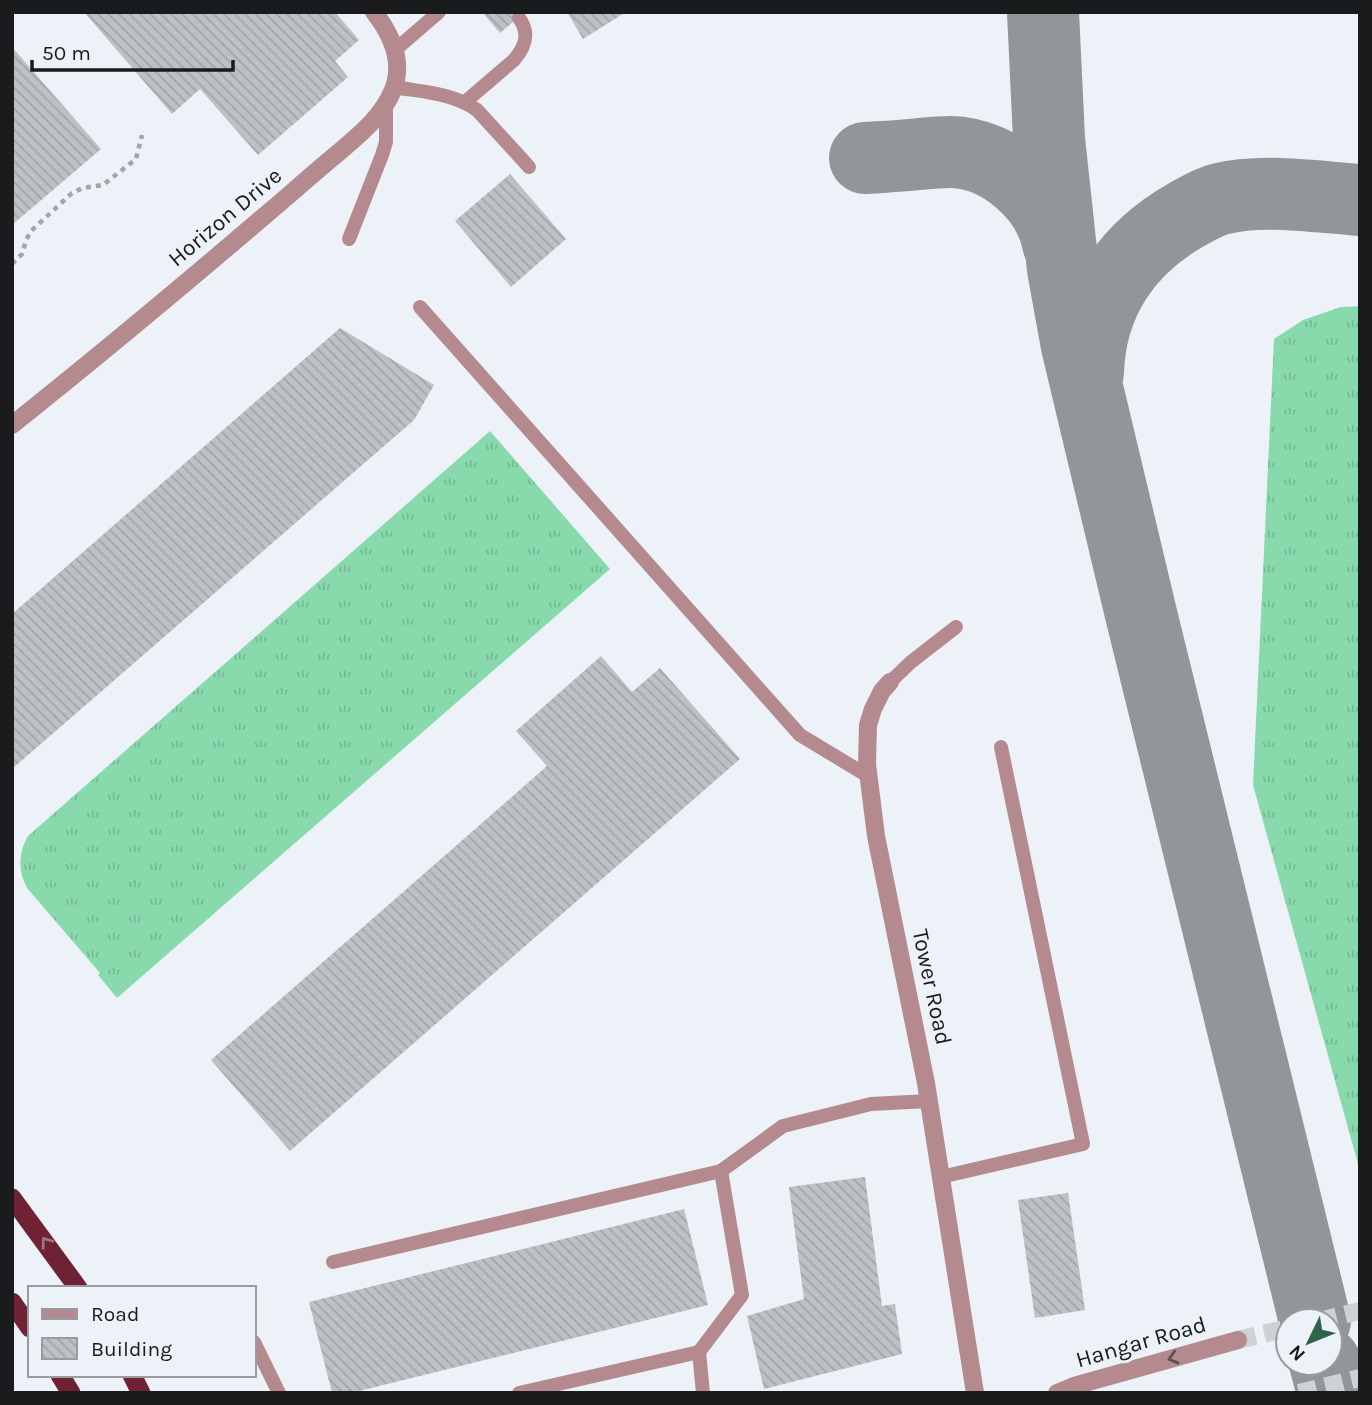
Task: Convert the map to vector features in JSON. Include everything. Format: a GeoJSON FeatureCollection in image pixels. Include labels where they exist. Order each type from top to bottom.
{"type":"FeatureCollection","features":[{"type":"Feature","properties":{"kind":"highway"},"geometry":{"type":"LineString","coordinates":[[12,1198],[77,1286]]}},
{"type":"Feature","properties":{"kind":"highway"},"geometry":{"type":"LineString","coordinates":[[12,1302],[28,1325]]}},
{"type":"Feature","properties":{"kind":"highway"},"geometry":{"type":"LineString","coordinates":[[62,1377],[71,1393]]}},
{"type":"Feature","properties":{"kind":"highway"},"geometry":{"type":"LineString","coordinates":[[133,1377],[141,1393]]}},
{"type":"Feature","properties":{"kind":"street","name":"Horizon Drive"},"geometry":{"type":"LineString","coordinates":[[12,425],[90,363],[371,124],[386,104],[398,71],[395,50],[388,32],[374,12]]}},
{"type":"Feature","properties":{"kind":"street","name":"Tower Road"},"geometry":{"type":"LineString","coordinates":[[890,682],[882,691],[868,725],[868,776],[876,836],[929,1101],[975,1393]]}},
{"type":"Feature","properties":{"kind":"street","name":"Hangar Road"},"geometry":{"type":"LineString","coordinates":[[1057,1393],[1238,1340]]}},
{"type":"Feature","properties":{"kind":"lane"},"geometry":{"type":"LineString","coordinates":[[395,50],[439,12]]}},
{"type":"Feature","properties":{"kind":"lane"},"geometry":{"type":"LineString","coordinates":[[465,102],[520,53],[526,37],[525,28],[519,18]]}},
{"type":"Feature","properties":{"kind":"lane"},"geometry":{"type":"LineString","coordinates":[[394,87],[444,95],[465,102],[477,110],[529,167]]}},
{"type":"Feature","properties":{"kind":"lane"},"geometry":{"type":"LineString","coordinates":[[349,239],[386,142],[386,104]]}},
{"type":"Feature","properties":{"kind":"lane"},"geometry":{"type":"LineString","coordinates":[[420,307],[800,735],[868,776]]}},
{"type":"Feature","properties":{"kind":"lane","name":"Tower Road"},"geometry":{"type":"LineString","coordinates":[[890,682],[956,627]]}},
{"type":"Feature","properties":{"kind":"lane"},"geometry":{"type":"LineString","coordinates":[[941,1177],[1083,1144],[1001,747]]}},
{"type":"Feature","properties":{"kind":"lane"},"geometry":{"type":"LineString","coordinates":[[333,1262],[721,1171],[782,1126],[871,1104],[929,1101]]}},
{"type":"Feature","properties":{"kind":"lane"},"geometry":{"type":"LineString","coordinates":[[519,1393],[699,1352],[741,1295],[721,1171]]}},
{"type":"Feature","properties":{"kind":"lane"},"geometry":{"type":"LineString","coordinates":[[256,1346],[279,1393]]}},
{"type":"Feature","properties":{"kind":"lane"},"geometry":{"type":"LineString","coordinates":[[699,1352],[703,1393]]}},
{"type":"Feature","properties":{"kind":"path"},"geometry":{"type":"LineString","coordinates":[[12,264],[22,254],[31,231],[72,193],[103,185],[135,159],[142,135]]}},
{"type":"Feature","properties":{"kind":"green space"},"geometry":{"type":"Polygon","coordinates":[[[1360,306],[1360,1171],[1253,785],[1274,339],[1303,320],[1341,307],[1360,306]]]}},
{"type":"Feature","properties":{"kind":"green space"},"geometry":{"type":"Polygon","coordinates":[[[490,431],[610,569],[117,998],[98,975],[100,973],[27,888],[20,862],[28,836],[490,431]]]}},
{"type":"Feature","properties":{"kind":"building"},"geometry":{"type":"Polygon","coordinates":[[[84,12],[335,12],[359,40],[335,61],[348,77],[258,155],[200,89],[172,114],[84,12]]]}},
{"type":"Feature","properties":{"kind":"building"},"geometry":{"type":"Polygon","coordinates":[[[482,12],[525,12],[500,33],[482,12]]]}},
{"type":"Feature","properties":{"kind":"building"},"geometry":{"type":"Polygon","coordinates":[[[567,12],[626,12],[583,39],[567,12]]]}},
{"type":"Feature","properties":{"kind":"building"},"geometry":{"type":"Polygon","coordinates":[[[12,47],[101,149],[12,225],[12,47]]]}},
{"type":"Feature","properties":{"kind":"building"},"geometry":{"type":"Polygon","coordinates":[[[510,174],[566,239],[511,287],[455,221],[510,174]]]}},
{"type":"Feature","properties":{"kind":"building"},"geometry":{"type":"Polygon","coordinates":[[[340,328],[434,385],[414,420],[12,769],[12,614],[340,328]]]}},
{"type":"Feature","properties":{"kind":"building"},"geometry":{"type":"Polygon","coordinates":[[[601,656],[632,692],[660,668],[740,759],[290,1151],[211,1060],[547,766],[516,731],[601,656]]]}},
{"type":"Feature","properties":{"kind":"building"},"geometry":{"type":"Polygon","coordinates":[[[865,1177],[882,1306],[895,1304],[902,1354],[764,1389],[747,1316],[804,1299],[789,1187],[865,1177]]]}},
{"type":"Feature","properties":{"kind":"building"},"geometry":{"type":"Polygon","coordinates":[[[1068,1193],[1085,1310],[1035,1318],[1018,1200],[1068,1193]]]}},
{"type":"Feature","properties":{"kind":"building"},"geometry":{"type":"Polygon","coordinates":[[[684,1209],[708,1305],[351,1393],[332,1393],[309,1302],[684,1209]]]}},
{"type":"Feature","properties":{"kind":"taxiway"},"geometry":{"type":"LineString","coordinates":[[1043,12],[1049,139],[1063,269],[1077,346],[1312,1307]]}},
{"type":"Feature","properties":{"kind":"taxiway"},"geometry":{"type":"LineString","coordinates":[[865,158],[951,152],[987,160],[1020,180],[1033,194],[1053,226],[1058,243]]}},
{"type":"Feature","properties":{"kind":"taxiway"},"geometry":{"type":"LineString","coordinates":[[1088,372],[1096,323],[1115,280],[1146,244],[1186,215],[1216,200],[1254,194],[1360,200]]}},
{"type":"Feature","properties":{"kind":"taxiway"},"geometry":{"type":"LineString","coordinates":[[1329,1377],[1333,1393]]}},
{"type":"Feature","properties":{"kind":"tunnel"},"geometry":{"type":"LineString","coordinates":[[1344,1315],[1360,1311]]}},
{"type":"Feature","properties":{"kind":"tunnel"},"geometry":{"type":"LineString","coordinates":[[1238,1340],[1274,1331]]}},
{"type":"Feature","properties":{"kind":"tunnel"},"geometry":{"type":"LineString","coordinates":[[1299,1393],[1360,1378]]}}]}
